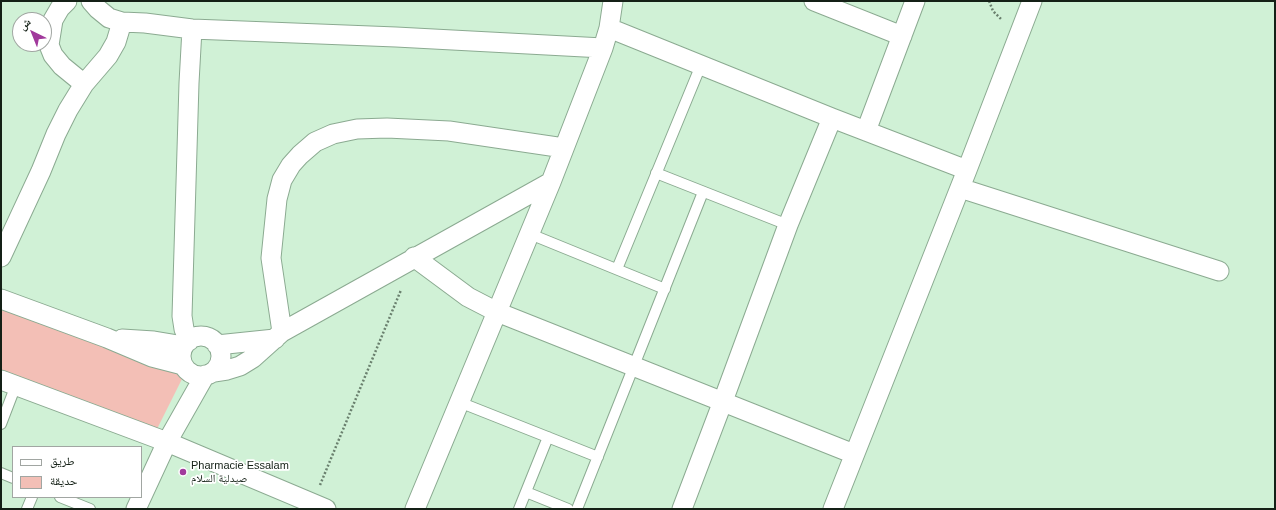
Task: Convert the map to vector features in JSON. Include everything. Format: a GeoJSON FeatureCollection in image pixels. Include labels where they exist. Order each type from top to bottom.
{"type":"FeatureCollection","features":[{"type":"Feature","properties":{"kind":"street"},"geometry":{"type":"LineString","coordinates":[[67,1],[60,8],[53,20],[49,45],[53,55],[62,66],[84,84]]}},
{"type":"Feature","properties":{"kind":"street"},"geometry":{"type":"LineString","coordinates":[[91,1],[109,18],[122,22],[145,23],[192,29],[396,36],[603,48]]}},
{"type":"Feature","properties":{"kind":"street"},"geometry":{"type":"LineString","coordinates":[[415,509],[551,182],[603,48],[609,28],[613,1]]}},
{"type":"Feature","properties":{"kind":"street"},"geometry":{"type":"LineString","coordinates":[[814,1],[902,36]]}},
{"type":"Feature","properties":{"kind":"street"},"geometry":{"type":"LineString","coordinates":[[866,131],[915,1]]}},
{"type":"Feature","properties":{"kind":"street"},"geometry":{"type":"LineString","coordinates":[[833,509],[1032,1]]}},
{"type":"Feature","properties":{"kind":"street"},"geometry":{"type":"LineString","coordinates":[[1,257],[56,134],[84,84],[108,56],[116,42],[122,22]]}},
{"type":"Feature","properties":{"kind":"street"},"geometry":{"type":"LineString","coordinates":[[609,28],[832,118],[967,170]]}},
{"type":"Feature","properties":{"kind":"street"},"geometry":{"type":"LineString","coordinates":[[178,420],[185,367],[182,352],[186,343],[182,316],[192,29]]}},
{"type":"Feature","properties":{"kind":"street"},"geometry":{"type":"LineString","coordinates":[[682,509],[788,225],[832,118]]}},
{"type":"Feature","properties":{"kind":"street"},"geometry":{"type":"LineString","coordinates":[[278,335],[272,258],[277,199],[282,180],[290,165],[315,142],[333,134],[357,129],[387,128],[449,131],[564,148]]}},
{"type":"Feature","properties":{"kind":"street"},"geometry":{"type":"LineString","coordinates":[[1,299],[107,338],[152,357],[185,367],[192,374],[198,375],[227,370],[240,366],[254,358],[278,335],[551,182]]}},
{"type":"Feature","properties":{"kind":"street"},"geometry":{"type":"LineString","coordinates":[[960,188],[1219,271]]}},
{"type":"Feature","properties":{"kind":"street"},"geometry":{"type":"LineString","coordinates":[[414,258],[468,297],[497,312],[854,454]]}},
{"type":"Feature","properties":{"kind":"street"},"geometry":{"type":"LineString","coordinates":[[217,345],[278,335]]}},
{"type":"Feature","properties":{"kind":"street"},"geometry":{"type":"LineString","coordinates":[[107,338],[186,343],[194,338],[207,337],[213,340],[220,351],[221,357],[219,363],[210,373],[178,420],[142,496]]}},
{"type":"Feature","properties":{"kind":"street"},"geometry":{"type":"LineString","coordinates":[[9,383],[167,442],[316,507]]}},
{"type":"Feature","properties":{"kind":"street"},"geometry":{"type":"LineString","coordinates":[[136,509],[141,498]]}},
{"type":"Feature","properties":{"kind":"lane"},"geometry":{"type":"LineString","coordinates":[[617,269],[701,65]]}},
{"type":"Feature","properties":{"kind":"lane"},"geometry":{"type":"LineString","coordinates":[[656,173],[788,225]]}},
{"type":"Feature","properties":{"kind":"lane"},"geometry":{"type":"LineString","coordinates":[[577,509],[703,192]]}},
{"type":"Feature","properties":{"kind":"lane"},"geometry":{"type":"LineString","coordinates":[[530,234],[665,288]]}},
{"type":"Feature","properties":{"kind":"lane"},"geometry":{"type":"LineString","coordinates":[[1,424],[9,383]]}},
{"type":"Feature","properties":{"kind":"lane"},"geometry":{"type":"LineString","coordinates":[[459,402],[598,457]]}},
{"type":"Feature","properties":{"kind":"lane"},"geometry":{"type":"LineString","coordinates":[[519,509],[548,437]]}},
{"type":"Feature","properties":{"kind":"lane"},"geometry":{"type":"LineString","coordinates":[[1,473],[12,478]]}},
{"type":"Feature","properties":{"kind":"lane"},"geometry":{"type":"LineString","coordinates":[[526,492],[568,509]]}},
{"type":"Feature","properties":{"kind":"lane"},"geometry":{"type":"LineString","coordinates":[[27,509],[32,498]]}},
{"type":"Feature","properties":{"kind":"lane"},"geometry":{"type":"LineString","coordinates":[[62,498],[90,509]]}},
{"type":"Feature","properties":{"kind":"path"},"geometry":{"type":"LineString","coordinates":[[316,507],[402,286]]}},
{"type":"Feature","properties":{"kind":"green space"},"geometry":{"type":"Polygon","coordinates":[[[1,308],[189,365],[154,435],[1,374],[1,308]]]}},
{"type":"Feature","properties":{"kind":"place","name":"Pharmacie Essalam صيدلية السلام"},"geometry":{"type":"Point","coordinates":[183,472]}}]}
